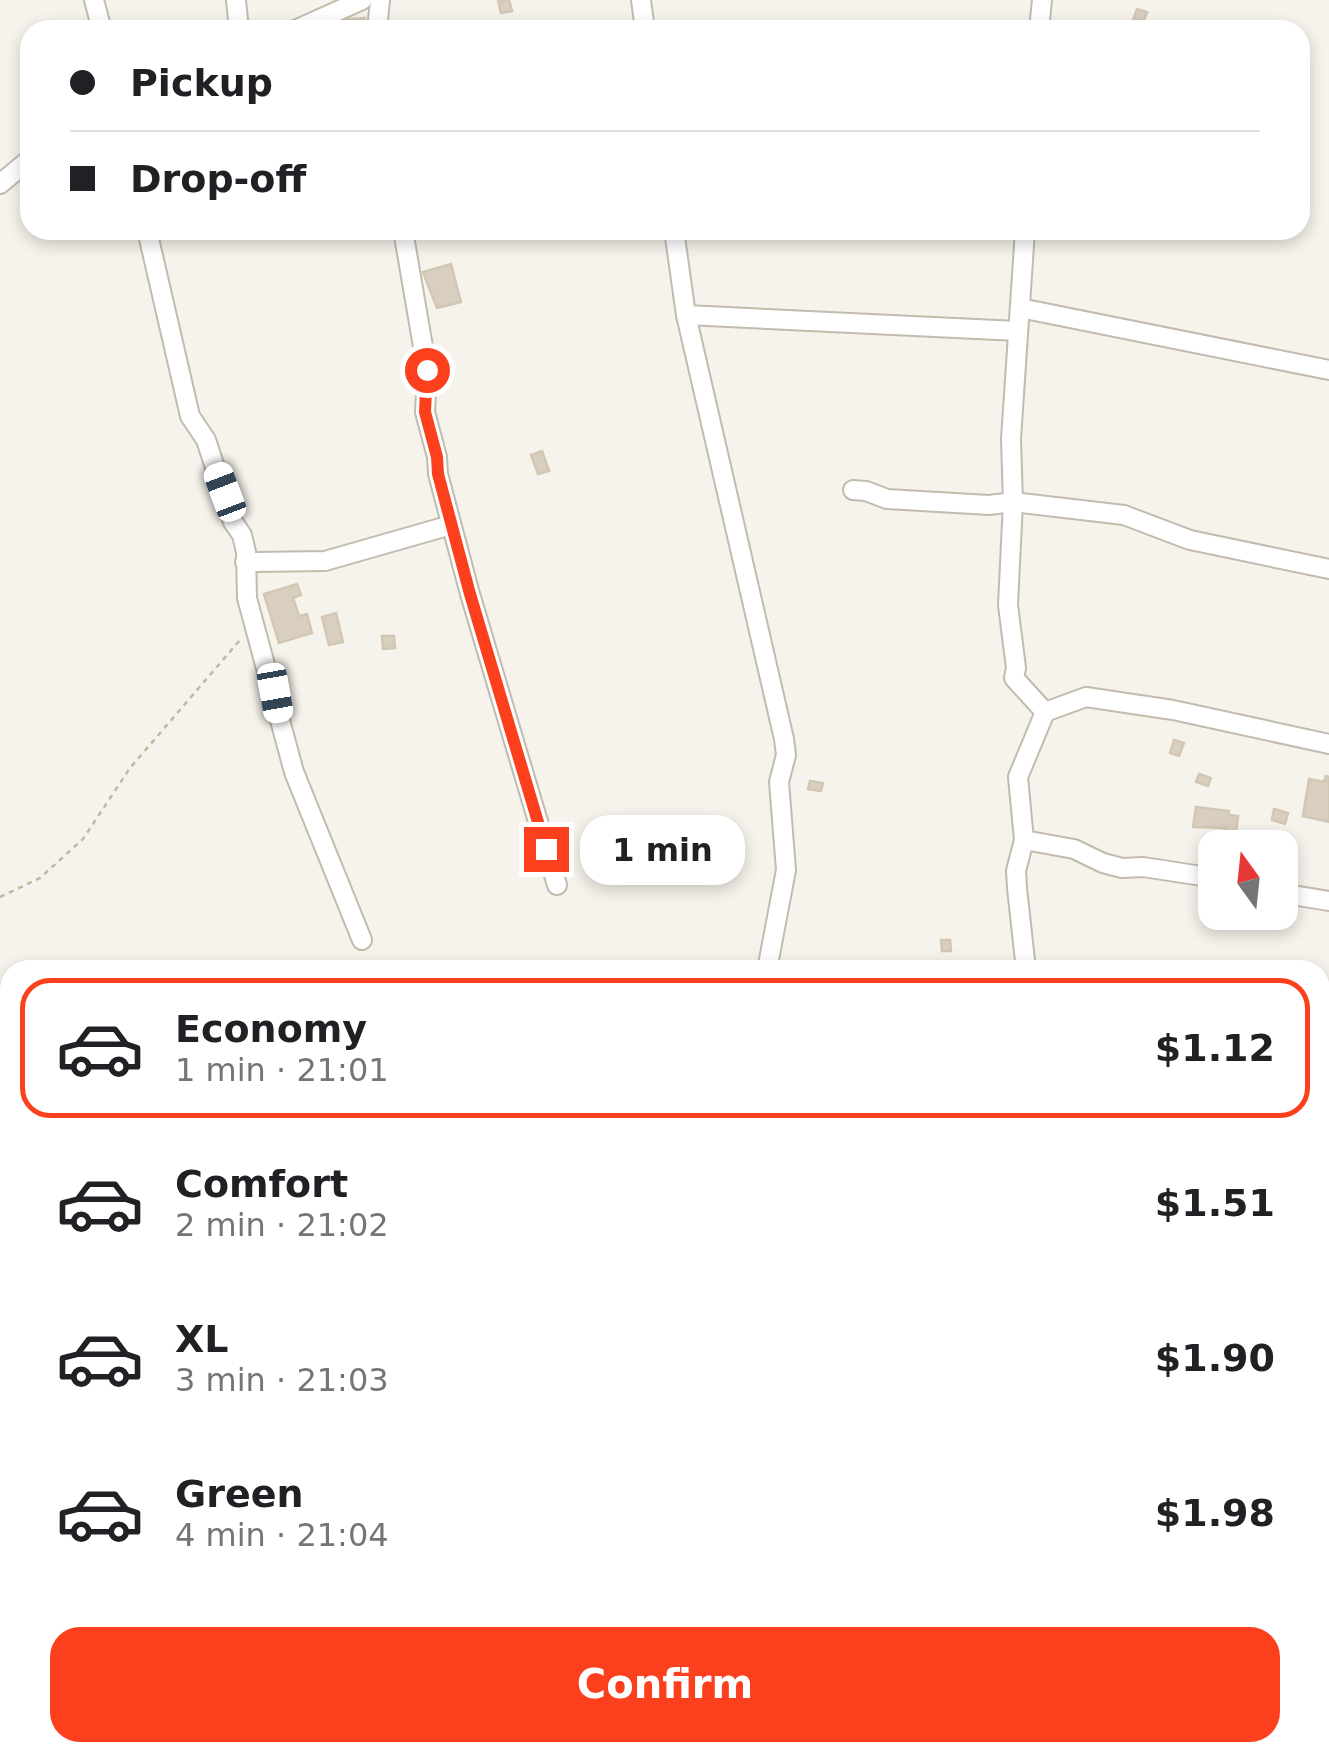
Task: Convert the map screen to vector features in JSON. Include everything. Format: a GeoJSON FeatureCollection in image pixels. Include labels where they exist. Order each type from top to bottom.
{"type":"FeatureCollection","features":[{"type":"Feature","properties":{"kind":"street"},"geometry":{"type":"LineString","coordinates":[[317,20],[362,0]]}},
{"type":"Feature","properties":{"kind":"street"},"geometry":{"type":"LineString","coordinates":[[0,184],[20,167]]}},
{"type":"Feature","properties":{"kind":"street"},"geometry":{"type":"LineString","coordinates":[[149,240],[190,416],[206,440],[233,522],[242,535],[247,598],[294,772],[362,940]]}},
{"type":"Feature","properties":{"kind":"street"},"geometry":{"type":"LineString","coordinates":[[405,240],[427,370],[425,412],[452,525],[557,885]]}},
{"type":"Feature","properties":{"kind":"street"},"geometry":{"type":"LineString","coordinates":[[675,240],[686,314],[784,739],[786,755],[779,782],[786,870],[769,960]]}},
{"type":"Feature","properties":{"kind":"street"},"geometry":{"type":"LineString","coordinates":[[1024,240],[1011,438],[1013,502],[1008,605],[1014,678],[1045,712]]}},
{"type":"Feature","properties":{"kind":"street"},"geometry":{"type":"LineString","coordinates":[[1020,308],[1329,370]]}},
{"type":"Feature","properties":{"kind":"street"},"geometry":{"type":"LineString","coordinates":[[686,314],[1018,331]]}},
{"type":"Feature","properties":{"kind":"street"},"geometry":{"type":"LineString","coordinates":[[853,490],[887,499],[989,505],[1013,502],[1124,515],[1190,540],[1329,569]]}},
{"type":"Feature","properties":{"kind":"street"},"geometry":{"type":"LineString","coordinates":[[244,562],[325,560],[452,525]]}},
{"type":"Feature","properties":{"kind":"street"},"geometry":{"type":"LineString","coordinates":[[1025,960],[1016,871],[1024,840],[1018,777],[1045,712],[1086,696],[1173,710],[1329,744]]}},
{"type":"Feature","properties":{"kind":"street"},"geometry":{"type":"LineString","coordinates":[[1024,840],[1074,848],[1122,868],[1143,867],[1198,875]]}},
{"type":"Feature","properties":{"kind":"street"},"geometry":{"type":"LineString","coordinates":[[1298,896],[1329,902]]}},
{"type":"Feature","properties":{"kind":"path"},"geometry":{"type":"LineString","coordinates":[[0,897],[40,878],[83,839],[130,768],[245,636]]}},
{"type":"Feature","properties":{"kind":"building"},"geometry":{"type":"Polygon","coordinates":[[[498,0],[509,0],[512,11],[501,13],[498,0]]]}},
{"type":"Feature","properties":{"kind":"building"},"geometry":{"type":"Polygon","coordinates":[[[1137,9],[1147,12],[1144,20],[1133,20],[1137,9]]]}},
{"type":"Feature","properties":{"kind":"building"},"geometry":{"type":"Polygon","coordinates":[[[451,264],[461,302],[437,308],[423,272],[451,264]]]}},
{"type":"Feature","properties":{"kind":"building"},"geometry":{"type":"Polygon","coordinates":[[[542,451],[549,471],[538,474],[531,455],[542,451]]]}},
{"type":"Feature","properties":{"kind":"building"},"geometry":{"type":"Polygon","coordinates":[[[297,584],[301,595],[293,598],[299,616],[307,614],[312,633],[279,643],[264,594],[297,584]]]}},
{"type":"Feature","properties":{"kind":"building"},"geometry":{"type":"Polygon","coordinates":[[[336,613],[343,642],[329,645],[322,617],[336,613]]]}},
{"type":"Feature","properties":{"kind":"building"},"geometry":{"type":"Polygon","coordinates":[[[382,636],[394,636],[395,648],[383,649],[382,636]]]}},
{"type":"Feature","properties":{"kind":"building"},"geometry":{"type":"Polygon","coordinates":[[[1174,740],[1184,743],[1179,756],[1170,753],[1174,740]]]}},
{"type":"Feature","properties":{"kind":"building"},"geometry":{"type":"Polygon","coordinates":[[[1199,774],[1211,778],[1208,786],[1196,782],[1199,774]]]}},
{"type":"Feature","properties":{"kind":"building"},"geometry":{"type":"Polygon","coordinates":[[[1326,776],[1329,822],[1303,816],[1309,779],[1324,782],[1326,776]]]}},
{"type":"Feature","properties":{"kind":"building"},"geometry":{"type":"Polygon","coordinates":[[[810,781],[823,783],[821,791],[808,789],[810,781]]]}},
{"type":"Feature","properties":{"kind":"building"},"geometry":{"type":"Polygon","coordinates":[[[1196,807],[1229,811],[1229,815],[1238,816],[1236,830],[1193,827],[1196,807]]]}},
{"type":"Feature","properties":{"kind":"building"},"geometry":{"type":"Polygon","coordinates":[[[1274,809],[1288,813],[1285,824],[1272,820],[1274,809]]]}},
{"type":"Feature","properties":{"kind":"building"},"geometry":{"type":"Polygon","coordinates":[[[941,940],[950,940],[951,951],[942,951],[941,940]]]}},
{"type":"Feature","properties":{"kind":"route"},"geometry":{"type":"LineString","coordinates":[[427,370],[425,412],[438,474],[546,849]]}}]}
